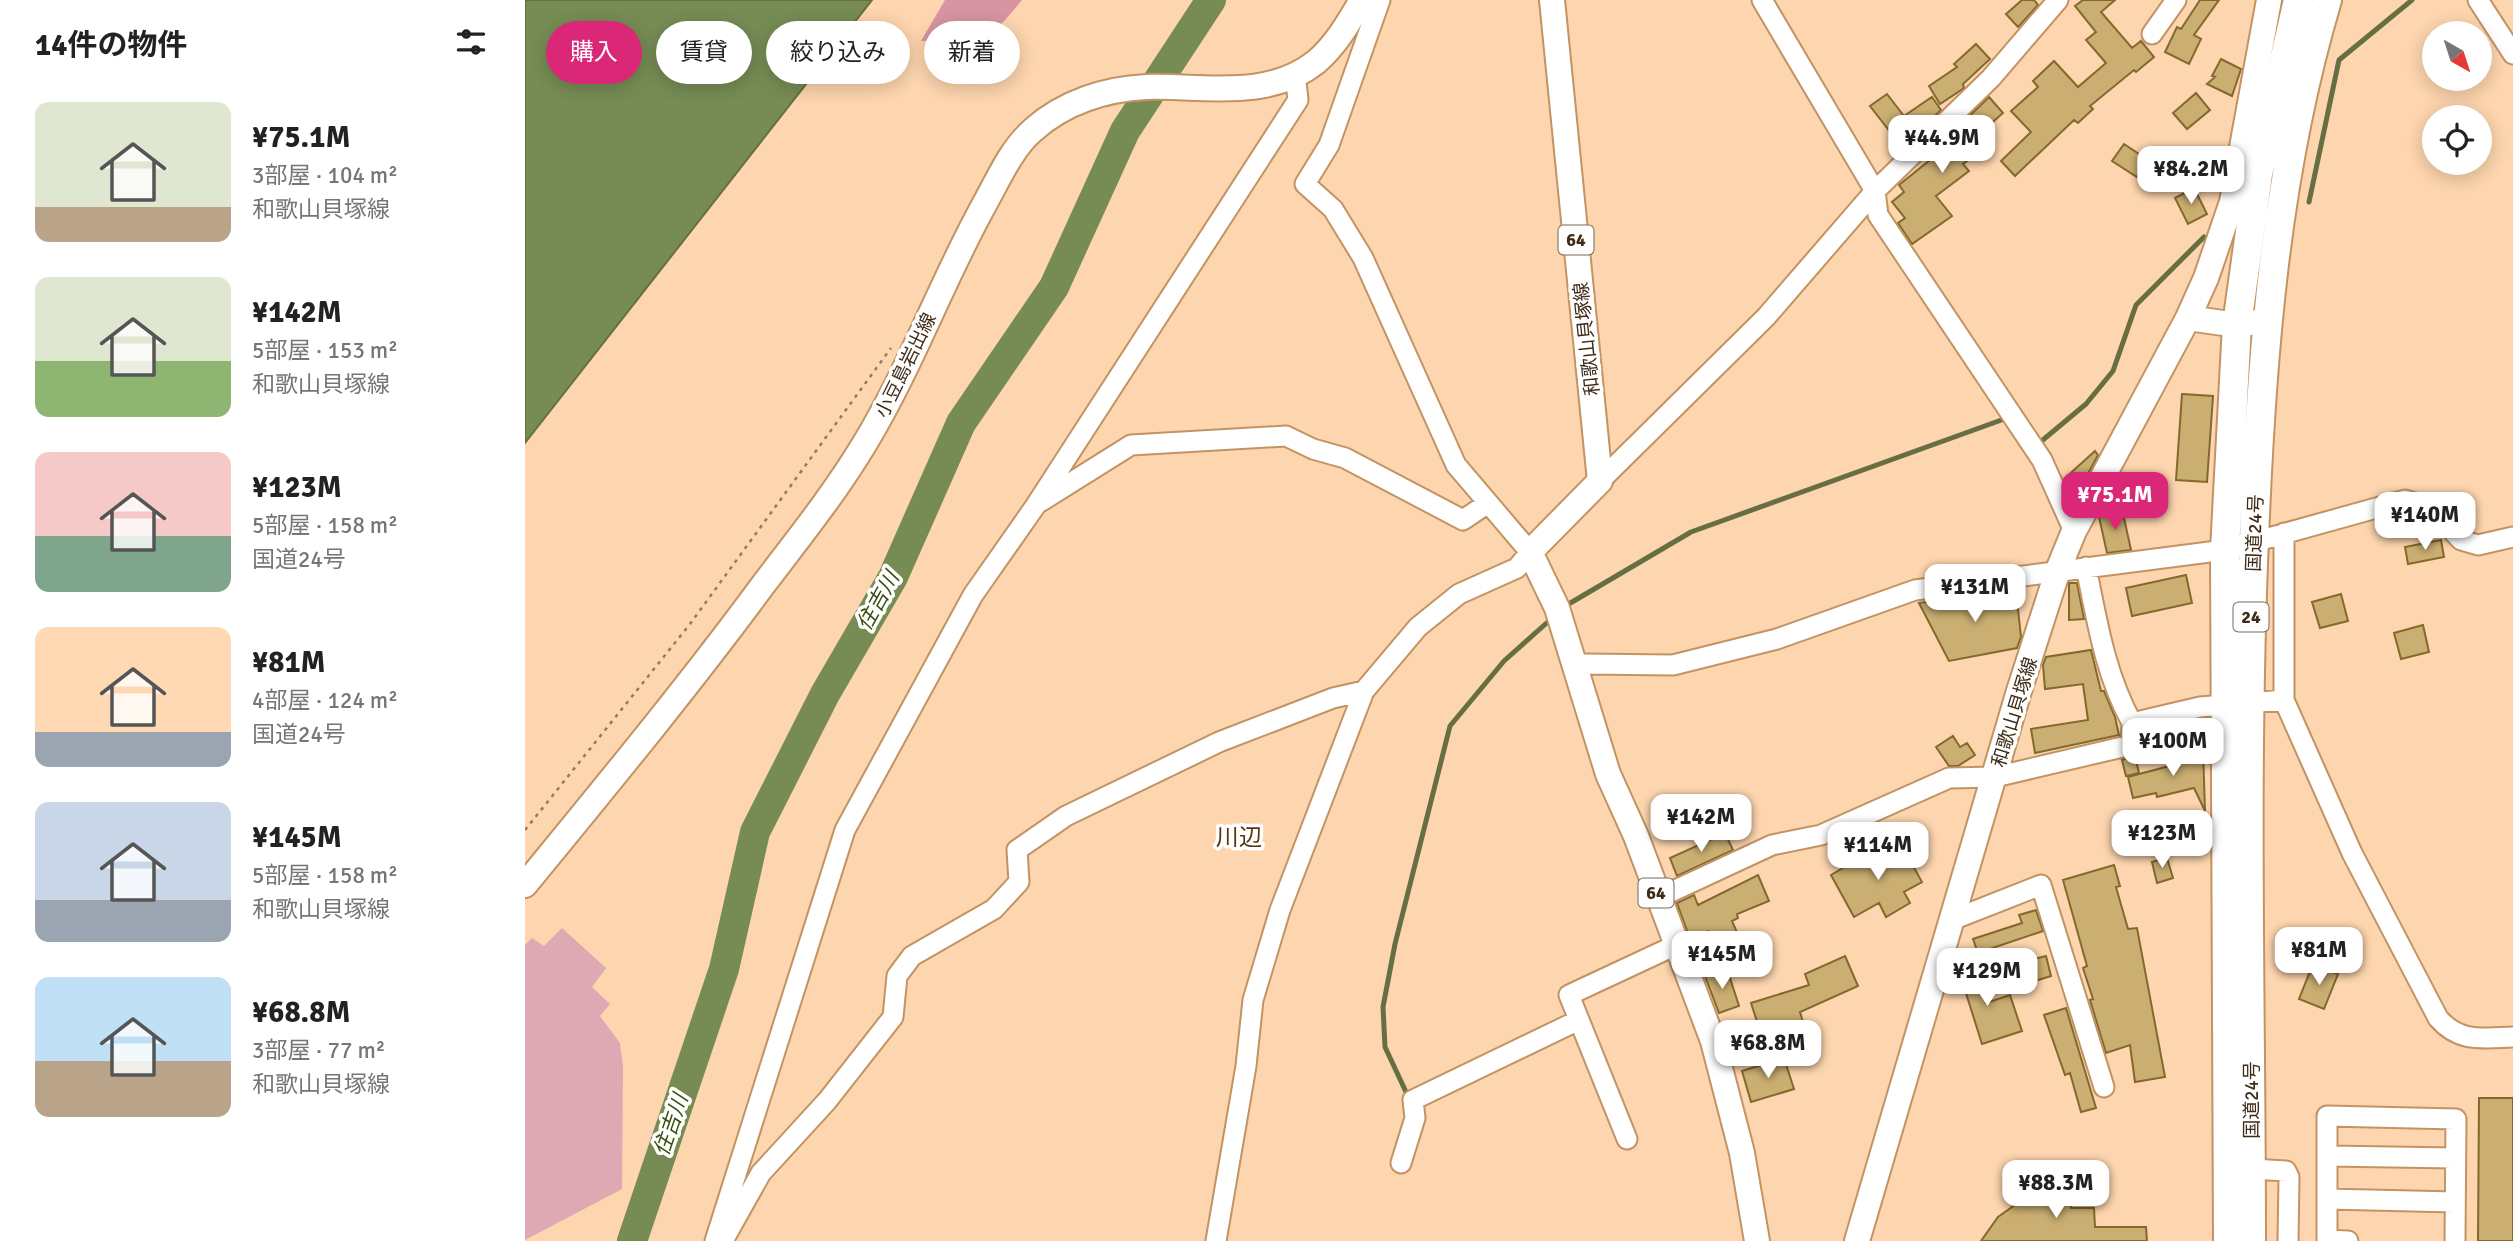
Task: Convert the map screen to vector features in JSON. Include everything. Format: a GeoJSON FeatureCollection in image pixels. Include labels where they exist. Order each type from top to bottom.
{"type":"FeatureCollection","features":[{"type":"Feature","properties":{"kind":"highway","name":"国道24号"},"geometry":{"type":"LineString","coordinates":[[2251,1241],[2236,703],[2225,550],[2237,325],[2258,174],[2298,0]]}},
{"type":"Feature","properties":{"kind":"highway","name":"国道24号"},"geometry":{"type":"LineString","coordinates":[[2228,1241],[2236,703],[2253,542],[2268,320],[2281,207],[2327,0]]}},
{"type":"Feature","properties":{"kind":"main road","name":"小豆島岩出線"},"geometry":{"type":"LineString","coordinates":[[525,884],[700,671],[828,498],[863,446],[900,381],[963,244],[1008,161],[1032,131],[1061,110],[1105,92],[1147,87],[1223,90],[1267,84],[1295,73],[1315,62],[1341,34],[1362,0]]}},
{"type":"Feature","properties":{"kind":"main road","name":"和歌山貝塚線"},"geometry":{"type":"LineString","coordinates":[[1552,0],[1600,481]]}},
{"type":"Feature","properties":{"kind":"main road","name":"和歌山貝塚線"},"geometry":{"type":"LineString","coordinates":[[1857,1241],[2058,570],[2074,531],[2188,318],[2206,278],[2232,202],[2269,0]]}},
{"type":"Feature","properties":{"kind":"main road"},"geometry":{"type":"LineString","coordinates":[[2188,318],[2237,325],[2268,320]]}},
{"type":"Feature","properties":{"kind":"main road"},"geometry":{"type":"LineString","coordinates":[[1530,552],[1600,481]]}},
{"type":"Feature","properties":{"kind":"main road","name":"64"},"geometry":{"type":"LineString","coordinates":[[1530,552],[1557,608],[1608,774],[1636,836],[1713,1041],[1742,1153],[1757,1241]]}},
{"type":"Feature","properties":{"kind":"street"},"geometry":{"type":"LineString","coordinates":[[1216,1241],[1246,1066],[1253,1000],[1280,910],[1364,691],[1418,627],[1459,594],[1517,568],[1530,552],[1455,466],[1363,258],[1333,209],[1305,184],[1329,145],[1380,0]]}},
{"type":"Feature","properties":{"kind":"street"},"geometry":{"type":"LineString","coordinates":[[1762,0],[1875,191],[1878,215],[2042,460],[2074,531]]}},
{"type":"Feature","properties":{"kind":"street"},"geometry":{"type":"LineString","coordinates":[[1600,481],[1766,317],[1875,191],[1991,78],[2058,0]]}},
{"type":"Feature","properties":{"kind":"street"},"geometry":{"type":"LineString","coordinates":[[2152,34],[2176,0]]}},
{"type":"Feature","properties":{"kind":"street"},"geometry":{"type":"LineString","coordinates":[[2478,0],[2513,54]]}},
{"type":"Feature","properties":{"kind":"street"},"geometry":{"type":"LineString","coordinates":[[715,1241],[845,830],[973,595],[1036,505],[1298,100],[1295,73]]}},
{"type":"Feature","properties":{"kind":"street"},"geometry":{"type":"LineString","coordinates":[[1036,505],[1131,445],[1286,436],[1313,449],[1345,458],[1463,520],[1488,503]]}},
{"type":"Feature","properties":{"kind":"street"},"geometry":{"type":"LineString","coordinates":[[1574,669],[1585,664],[1673,665],[1777,639],[1915,590],[2225,550],[2405,500],[2431,508],[2461,540],[2478,545],[2513,537]]}},
{"type":"Feature","properties":{"kind":"street"},"geometry":{"type":"LineString","coordinates":[[2284,533],[2284,700],[2352,853],[2438,1018],[2451,1033],[2480,1038],[2513,1037]]}},
{"type":"Feature","properties":{"kind":"street"},"geometry":{"type":"LineString","coordinates":[[1658,898],[1772,845],[1821,835],[1949,778],[1995,777],[2131,745],[2131,723],[2116,695],[2106,663],[2086,567]]}},
{"type":"Feature","properties":{"kind":"street"},"geometry":{"type":"LineString","coordinates":[[723,1241],[761,1173],[827,1101],[893,1017],[897,976],[912,956],[994,909],[1019,883],[1017,850],[1066,817],[1219,742],[1333,698],[1364,691]]}},
{"type":"Feature","properties":{"kind":"street"},"geometry":{"type":"LineString","coordinates":[[2131,723],[2200,707],[2284,700]]}},
{"type":"Feature","properties":{"kind":"street"},"geometry":{"type":"LineString","coordinates":[[1952,920],[2041,885],[2104,1087]]}},
{"type":"Feature","properties":{"kind":"street"},"geometry":{"type":"LineString","coordinates":[[1626,1139],[1569,995],[1676,945]]}},
{"type":"Feature","properties":{"kind":"street"},"geometry":{"type":"LineString","coordinates":[[1401,1163],[1415,1118],[1413,1100],[1579,1020]]}},
{"type":"Feature","properties":{"kind":"street"},"geometry":{"type":"LineString","coordinates":[[2348,1241],[2327,1241],[2327,1116],[2456,1119],[2455,1241]]}},
{"type":"Feature","properties":{"kind":"street"},"geometry":{"type":"LineString","coordinates":[[2327,1156],[2455,1158]]}},
{"type":"Feature","properties":{"kind":"street"},"geometry":{"type":"LineString","coordinates":[[2251,1169],[2286,1171],[2289,1177],[2288,1241]]}},
{"type":"Feature","properties":{"kind":"street"},"geometry":{"type":"LineString","coordinates":[[2327,1199],[2455,1202]]}},
{"type":"Feature","properties":{"kind":"path"},"geometry":{"type":"LineString","coordinates":[[525,830],[690,624],[891,347]]}},
{"type":"Feature","properties":{"kind":"shaded area"},"geometry":{"type":"Polygon","coordinates":[[[525,0],[872,0],[856,21],[766,21],[766,84],[806,84],[525,443],[525,0]]]}},
{"type":"Feature","properties":{"kind":"shaded area"},"geometry":{"type":"Polygon","coordinates":[[[945,0],[1022,0],[1004,21],[933,21],[945,0]]]}},
{"type":"Feature","properties":{"kind":"shaded area"},"geometry":{"type":"Polygon","coordinates":[[[562,928],[606,968],[592,987],[610,1004],[600,1016],[620,1043],[623,1067],[622,1189],[525,1240],[525,945],[532,938],[544,946],[562,928]]]}},
{"type":"Feature","properties":{"kind":"building"},"geometry":{"type":"Polygon","coordinates":[[[2022,0],[2034,0],[2038,5],[2018,27],[2006,14],[2022,0]]]}},
{"type":"Feature","properties":{"kind":"building"},"geometry":{"type":"Polygon","coordinates":[[[2083,0],[2115,0],[2101,12],[2132,48],[2141,41],[2154,57],[2090,106],[2093,109],[2078,123],[2074,120],[2015,176],[2001,161],[2031,132],[2011,111],[2038,87],[2033,81],[2054,61],[2078,87],[2106,63],[2086,40],[2096,32],[2075,6],[2083,0]]]}},
{"type":"Feature","properties":{"kind":"building"},"geometry":{"type":"Polygon","coordinates":[[[2200,0],[2219,0],[2194,35],[2201,39],[2189,64],[2165,52],[2177,27],[2181,29],[2200,0]]]}},
{"type":"Feature","properties":{"kind":"building"},"geometry":{"type":"Polygon","coordinates":[[[1976,44],[1990,59],[1963,84],[1964,88],[1940,104],[1929,86],[1957,67],[1954,64],[1976,44]]]}},
{"type":"Feature","properties":{"kind":"building"},"geometry":{"type":"Polygon","coordinates":[[[2221,59],[2241,69],[2232,96],[2207,84],[2215,77],[2212,76],[2221,59]]]}},
{"type":"Feature","properties":{"kind":"building"},"geometry":{"type":"Polygon","coordinates":[[[2196,93],[2210,110],[2187,129],[2173,113],[2196,93]]]}},
{"type":"Feature","properties":{"kind":"building"},"geometry":{"type":"Polygon","coordinates":[[[1887,94],[1904,116],[1932,97],[1941,110],[1919,131],[1917,127],[1898,142],[1870,106],[1887,94]]]}},
{"type":"Feature","properties":{"kind":"building"},"geometry":{"type":"Polygon","coordinates":[[[1989,97],[2003,113],[1976,137],[1984,148],[1963,164],[1969,171],[1936,196],[1952,216],[1912,244],[1898,223],[1905,218],[1892,202],[1904,192],[1899,185],[1951,143],[1947,138],[1989,97]]]}},
{"type":"Feature","properties":{"kind":"building"},"geometry":{"type":"Polygon","coordinates":[[[2124,144],[2148,160],[2137,177],[2112,161],[2124,144]]]}},
{"type":"Feature","properties":{"kind":"building"},"geometry":{"type":"Polygon","coordinates":[[[2204,153],[2225,157],[2220,185],[2198,181],[2204,153]]]}},
{"type":"Feature","properties":{"kind":"building"},"geometry":{"type":"Polygon","coordinates":[[[2194,188],[2207,214],[2188,224],[2175,198],[2194,188]]]}},
{"type":"Feature","properties":{"kind":"building"},"geometry":{"type":"Polygon","coordinates":[[[2182,394],[2213,396],[2207,482],[2176,480],[2182,394]]]}},
{"type":"Feature","properties":{"kind":"building"},"geometry":{"type":"Polygon","coordinates":[[[2095,451],[2098,455],[2074,500],[2064,479],[2095,451]]]}},
{"type":"Feature","properties":{"kind":"building"},"geometry":{"type":"Polygon","coordinates":[[[2122,509],[2131,550],[2107,553],[2099,517],[2122,509]]]}},
{"type":"Feature","properties":{"kind":"building"},"geometry":{"type":"Polygon","coordinates":[[[2441,540],[2444,557],[2408,564],[2405,547],[2441,540]]]}},
{"type":"Feature","properties":{"kind":"building"},"geometry":{"type":"Polygon","coordinates":[[[2186,575],[2192,603],[2132,616],[2126,588],[2186,575]]]}},
{"type":"Feature","properties":{"kind":"building"},"geometry":{"type":"Polygon","coordinates":[[[2069,583],[2077,583],[2084,619],[2069,620],[2069,583]]]}},
{"type":"Feature","properties":{"kind":"building"},"geometry":{"type":"Polygon","coordinates":[[[2016,591],[2021,637],[2017,648],[1949,661],[1919,603],[2016,591]]]}},
{"type":"Feature","properties":{"kind":"building"},"geometry":{"type":"Polygon","coordinates":[[[2341,594],[2348,621],[2320,628],[2312,602],[2341,594]]]}},
{"type":"Feature","properties":{"kind":"building"},"geometry":{"type":"Polygon","coordinates":[[[2423,625],[2429,652],[2401,659],[2394,633],[2423,625]]]}},
{"type":"Feature","properties":{"kind":"building"},"geometry":{"type":"Polygon","coordinates":[[[2091,650],[2101,691],[2104,691],[2115,717],[2119,735],[2035,753],[2031,729],[2088,720],[2083,684],[2045,689],[2043,665],[2046,657],[2091,650]]]}},
{"type":"Feature","properties":{"kind":"building"},"geometry":{"type":"Polygon","coordinates":[[[1953,736],[1960,747],[1967,743],[1975,755],[1958,766],[1949,766],[1936,747],[1953,736]]]}},
{"type":"Feature","properties":{"kind":"building"},"geometry":{"type":"Polygon","coordinates":[[[2203,749],[2205,811],[2194,788],[2157,797],[2156,793],[2133,798],[2128,777],[2184,762],[2179,752],[2203,749]]]}},
{"type":"Feature","properties":{"kind":"building"},"geometry":{"type":"Polygon","coordinates":[[[2135,756],[2139,773],[2126,776],[2122,760],[2135,756]]]}},
{"type":"Feature","properties":{"kind":"building"},"geometry":{"type":"Polygon","coordinates":[[[2192,820],[2199,846],[2171,854],[2164,828],[2192,820]]]}},
{"type":"Feature","properties":{"kind":"building"},"geometry":{"type":"Polygon","coordinates":[[[1725,833],[1733,850],[1677,876],[1670,858],[1725,833]]]}},
{"type":"Feature","properties":{"kind":"building"},"geometry":{"type":"Polygon","coordinates":[[[1901,844],[1922,882],[1904,892],[1910,903],[1886,917],[1879,903],[1854,917],[1831,875],[1860,858],[1864,864],[1901,844]]]}},
{"type":"Feature","properties":{"kind":"building"},"geometry":{"type":"Polygon","coordinates":[[[2167,858],[2173,878],[2157,883],[2152,862],[2167,858]]]}},
{"type":"Feature","properties":{"kind":"building"},"geometry":{"type":"Polygon","coordinates":[[[2114,865],[2120,886],[2116,887],[2128,929],[2137,928],[2165,1077],[2135,1082],[2130,1045],[2106,1053],[2090,1000],[2093,999],[2083,968],[2087,966],[2063,880],[2114,865]]]}},
{"type":"Feature","properties":{"kind":"building"},"geometry":{"type":"Polygon","coordinates":[[[1758,875],[1769,901],[1737,914],[1738,918],[1732,921],[1745,951],[1721,961],[1708,931],[1690,939],[1677,903],[1694,895],[1698,905],[1758,875]]]}},
{"type":"Feature","properties":{"kind":"building"},"geometry":{"type":"Polygon","coordinates":[[[2036,910],[2043,931],[1978,953],[1973,939],[2022,923],[2019,915],[2036,910]]]}},
{"type":"Feature","properties":{"kind":"building"},"geometry":{"type":"Polygon","coordinates":[[[1845,956],[1858,986],[1800,1012],[1803,1022],[1761,1034],[1751,1003],[1809,985],[1805,974],[1845,956]]]}},
{"type":"Feature","properties":{"kind":"building"},"geometry":{"type":"Polygon","coordinates":[[[2046,956],[2051,976],[2035,981],[2030,960],[2046,956]]]}},
{"type":"Feature","properties":{"kind":"building"},"geometry":{"type":"Polygon","coordinates":[[[1965,963],[1970,977],[1977,975],[1986,1003],[2010,995],[2022,1031],[1982,1044],[1964,987],[1957,989],[1952,972],[1953,967],[1965,963]]]}},
{"type":"Feature","properties":{"kind":"building"},"geometry":{"type":"Polygon","coordinates":[[[2313,964],[2338,974],[2324,1009],[2299,999],[2313,964]]]}},
{"type":"Feature","properties":{"kind":"building"},"geometry":{"type":"Polygon","coordinates":[[[1727,969],[1739,1006],[1719,1013],[1705,976],[1727,969]]]}},
{"type":"Feature","properties":{"kind":"building"},"geometry":{"type":"Polygon","coordinates":[[[2066,1008],[2096,1108],[2081,1112],[2070,1073],[2065,1075],[2044,1015],[2066,1008]]]}},
{"type":"Feature","properties":{"kind":"building"},"geometry":{"type":"Polygon","coordinates":[[[1784,1058],[1794,1089],[1751,1102],[1742,1071],[1784,1058]]]}},
{"type":"Feature","properties":{"kind":"building"},"geometry":{"type":"Polygon","coordinates":[[[2479,1098],[2513,1098],[2513,1241],[2478,1241],[2479,1098]]]}},
{"type":"Feature","properties":{"kind":"building"},"geometry":{"type":"Polygon","coordinates":[[[2050,1180],[2071,1180],[2071,1208],[2094,1208],[2095,1227],[2146,1227],[2147,1241],[1981,1241],[1998,1217],[2050,1180]]]}},
{"type":"Feature","properties":{"kind":"waterway","name":"住吉川"},"geometry":{"type":"LineString","coordinates":[[632,1241],[724,969],[755,832],[825,694],[893,577],[961,423],[1054,287],[1125,131],[1211,0]]}},
{"type":"Feature","properties":{"kind":"waterway"},"geometry":{"type":"LineString","coordinates":[[2309,202],[2339,60],[2412,0]]}},
{"type":"Feature","properties":{"kind":"waterway"},"geometry":{"type":"LineString","coordinates":[[2038,444],[2086,404],[2113,371],[2136,305],[2204,237]]}},
{"type":"Feature","properties":{"kind":"waterway"},"geometry":{"type":"LineString","coordinates":[[1567,605],[1691,532],[2007,418]]}},
{"type":"Feature","properties":{"kind":"waterway"},"geometry":{"type":"LineString","coordinates":[[1406,1092],[1385,1047],[1383,1007],[1395,944],[1450,726],[1504,661],[1550,620]]}},
{"type":"Feature","properties":{"kind":"district","name":"川辺"},"geometry":{"type":"Point","coordinates":[1239,837]}}]}
